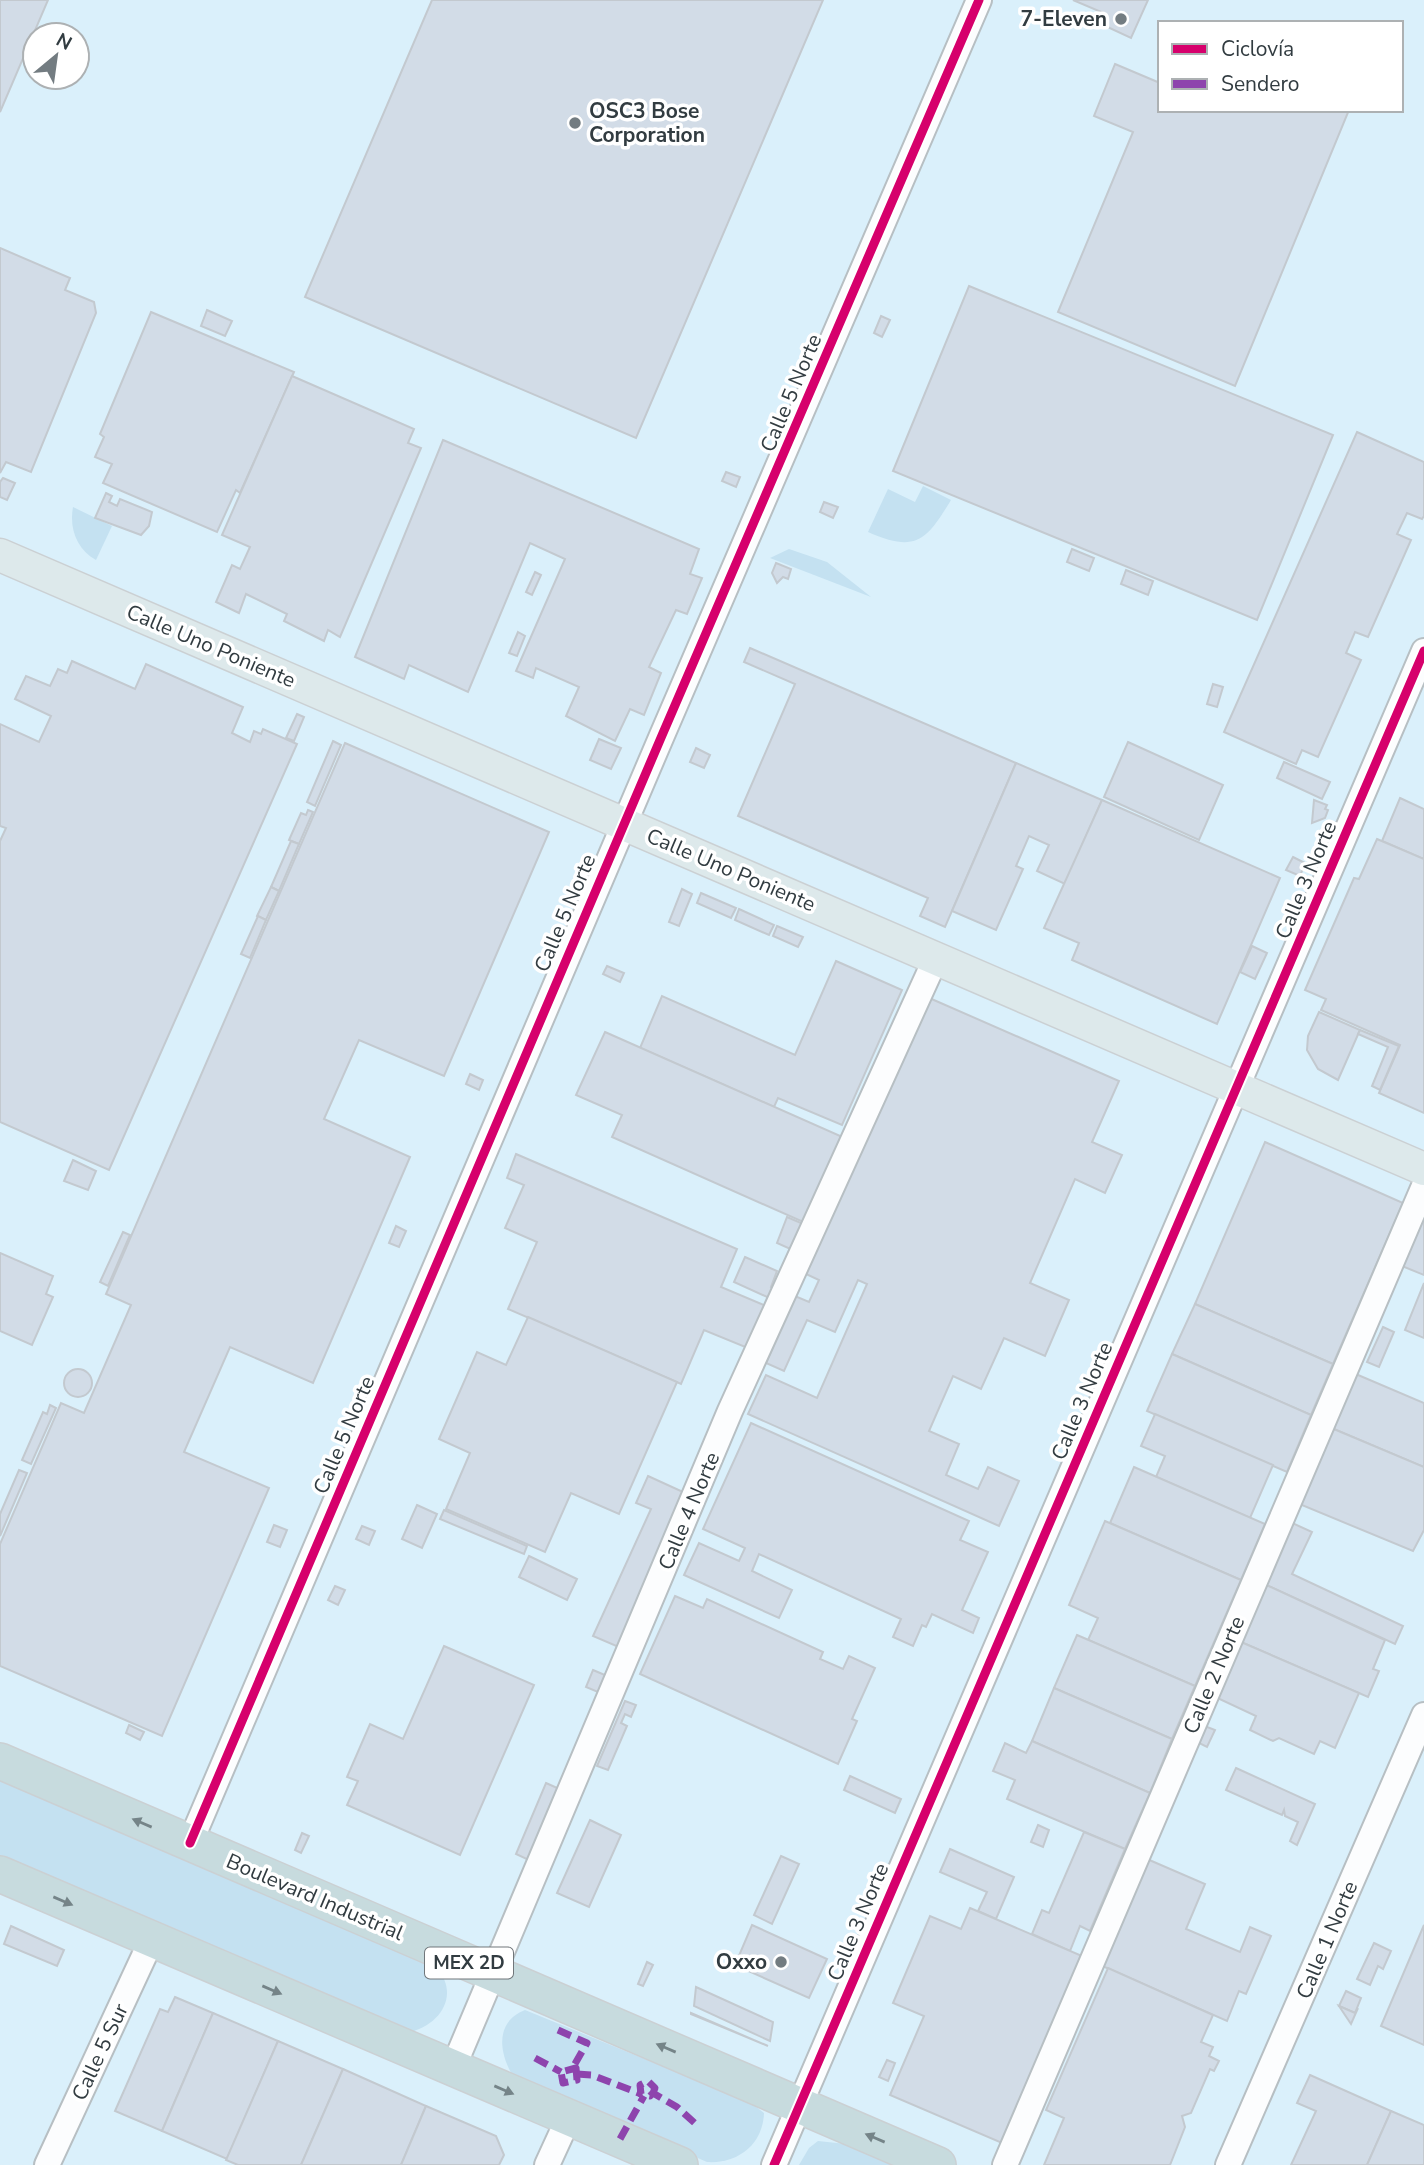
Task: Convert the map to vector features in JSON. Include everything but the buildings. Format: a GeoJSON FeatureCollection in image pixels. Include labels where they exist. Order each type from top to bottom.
{"type":"FeatureCollection","features":[{"type":"Feature","properties":{"kind":"highway","name":"Boulevard Industrial"},"geometry":{"type":"LineString","coordinates":[[0,1761],[938,2165]]}},
{"type":"Feature","properties":{"kind":"highway"},"geometry":{"type":"LineString","coordinates":[[0,1874],[680,2165]]}},
{"type":"Feature","properties":{"kind":"main road","name":"Calle Uno Poniente"},"geometry":{"type":"LineString","coordinates":[[0,555],[1424,1169]]}},
{"type":"Feature","properties":{"kind":"street","name":"Calle 5 Norte"},"geometry":{"type":"LineString","coordinates":[[190,1843],[622,823],[750,535],[979,0]]}},
{"type":"Feature","properties":{"kind":"street","name":"Calle 3 Norte"},"geometry":{"type":"LineString","coordinates":[[774,2165],[1424,651]]}},
{"type":"Feature","properties":{"kind":"street","name":"Calle 4 Norte"},"geometry":{"type":"LineString","coordinates":[[453,2068],[730,1411],[936,958]]}},
{"type":"Feature","properties":{"kind":"street","name":"Calle 2 Norte"},"geometry":{"type":"LineString","coordinates":[[1004,2165],[1424,1186]]}},
{"type":"Feature","properties":{"kind":"street","name":"Calle 1 Norte"},"geometry":{"type":"LineString","coordinates":[[1228,2165],[1424,1715]]}},
{"type":"Feature","properties":{"kind":"street","name":"Calle 5 Sur"},"geometry":{"type":"LineString","coordinates":[[47,2165],[152,1939]]}},
{"type":"Feature","properties":{"kind":"street"},"geometry":{"type":"LineString","coordinates":[[547,2165],[569,2117]]}},
{"type":"Feature","properties":{"kind":"shaded area"},"geometry":{"type":"Polygon","coordinates":[[[0,0],[1424,0],[1424,2165],[0,2165],[0,0]]]}},
{"type":"Feature","properties":{"kind":"shaded area"},"geometry":{"type":"Polygon","coordinates":[[[923,486],[951,500],[926,534],[909,542],[898,542],[868,532],[888,489],[915,502],[923,486]]]}},
{"type":"Feature","properties":{"kind":"shaded area"},"geometry":{"type":"Polygon","coordinates":[[[73,507],[112,526],[96,560],[84,550],[76,538],[72,523],[73,507]]]}},
{"type":"Feature","properties":{"kind":"shaded area"},"geometry":{"type":"Polygon","coordinates":[[[789,549],[827,562],[871,597],[770,558],[789,549]]]}},
{"type":"Feature","properties":{"kind":"shaded area"},"geometry":{"type":"Polygon","coordinates":[[[0,1778],[436,1967],[447,1988],[443,2008],[429,2024],[407,2033],[0,1862],[0,1778]]]}},
{"type":"Feature","properties":{"kind":"shaded area"},"geometry":{"type":"Polygon","coordinates":[[[525,2010],[750,2102],[764,2113],[759,2134],[738,2156],[707,2162],[514,2078],[505,2059],[502,2039],[508,2022],[525,2010]]]}},
{"type":"Feature","properties":{"kind":"shaded area"},"geometry":{"type":"Polygon","coordinates":[[[818,2141],[846,2144],[894,2165],[799,2165],[809,2148],[818,2141]]]}},
{"type":"Feature","properties":{"kind":"marked path"},"geometry":{"type":"LineString","coordinates":[[558,2030],[587,2043],[572,2069]]}},
{"type":"Feature","properties":{"kind":"marked path"},"geometry":{"type":"LineString","coordinates":[[535,2058],[561,2072]]}},
{"type":"Feature","properties":{"kind":"marked path"},"geometry":{"type":"LineString","coordinates":[[576,2068],[577,2080],[563,2083],[561,2072],[576,2068]]}},
{"type":"Feature","properties":{"kind":"marked path"},"geometry":{"type":"LineString","coordinates":[[577,2074],[592,2075],[641,2094]]}},
{"type":"Feature","properties":{"kind":"marked path"},"geometry":{"type":"LineString","coordinates":[[653,2093],[655,2088],[648,2081],[640,2085],[641,2094],[650,2096],[653,2093],[677,2107],[698,2126]]}},
{"type":"Feature","properties":{"kind":"marked path"},"geometry":{"type":"LineString","coordinates":[[620,2139],[644,2096]]}},
{"type":"Feature","properties":{"kind":"cycle path"},"geometry":{"type":"LineString","coordinates":[[190,1843],[979,0]]}},
{"type":"Feature","properties":{"kind":"cycle path"},"geometry":{"type":"LineString","coordinates":[[774,2165],[1424,651]]}},
{"type":"Feature","properties":{"kind":"place","name":"7-Eleven"},"geometry":{"type":"Point","coordinates":[1121,19]}},
{"type":"Feature","properties":{"kind":"place","name":"OSC3 Bose Corporation"},"geometry":{"type":"Point","coordinates":[575,123]}},
{"type":"Feature","properties":{"kind":"place","name":"Oxxo"},"geometry":{"type":"Point","coordinates":[781,1962]}}]}
